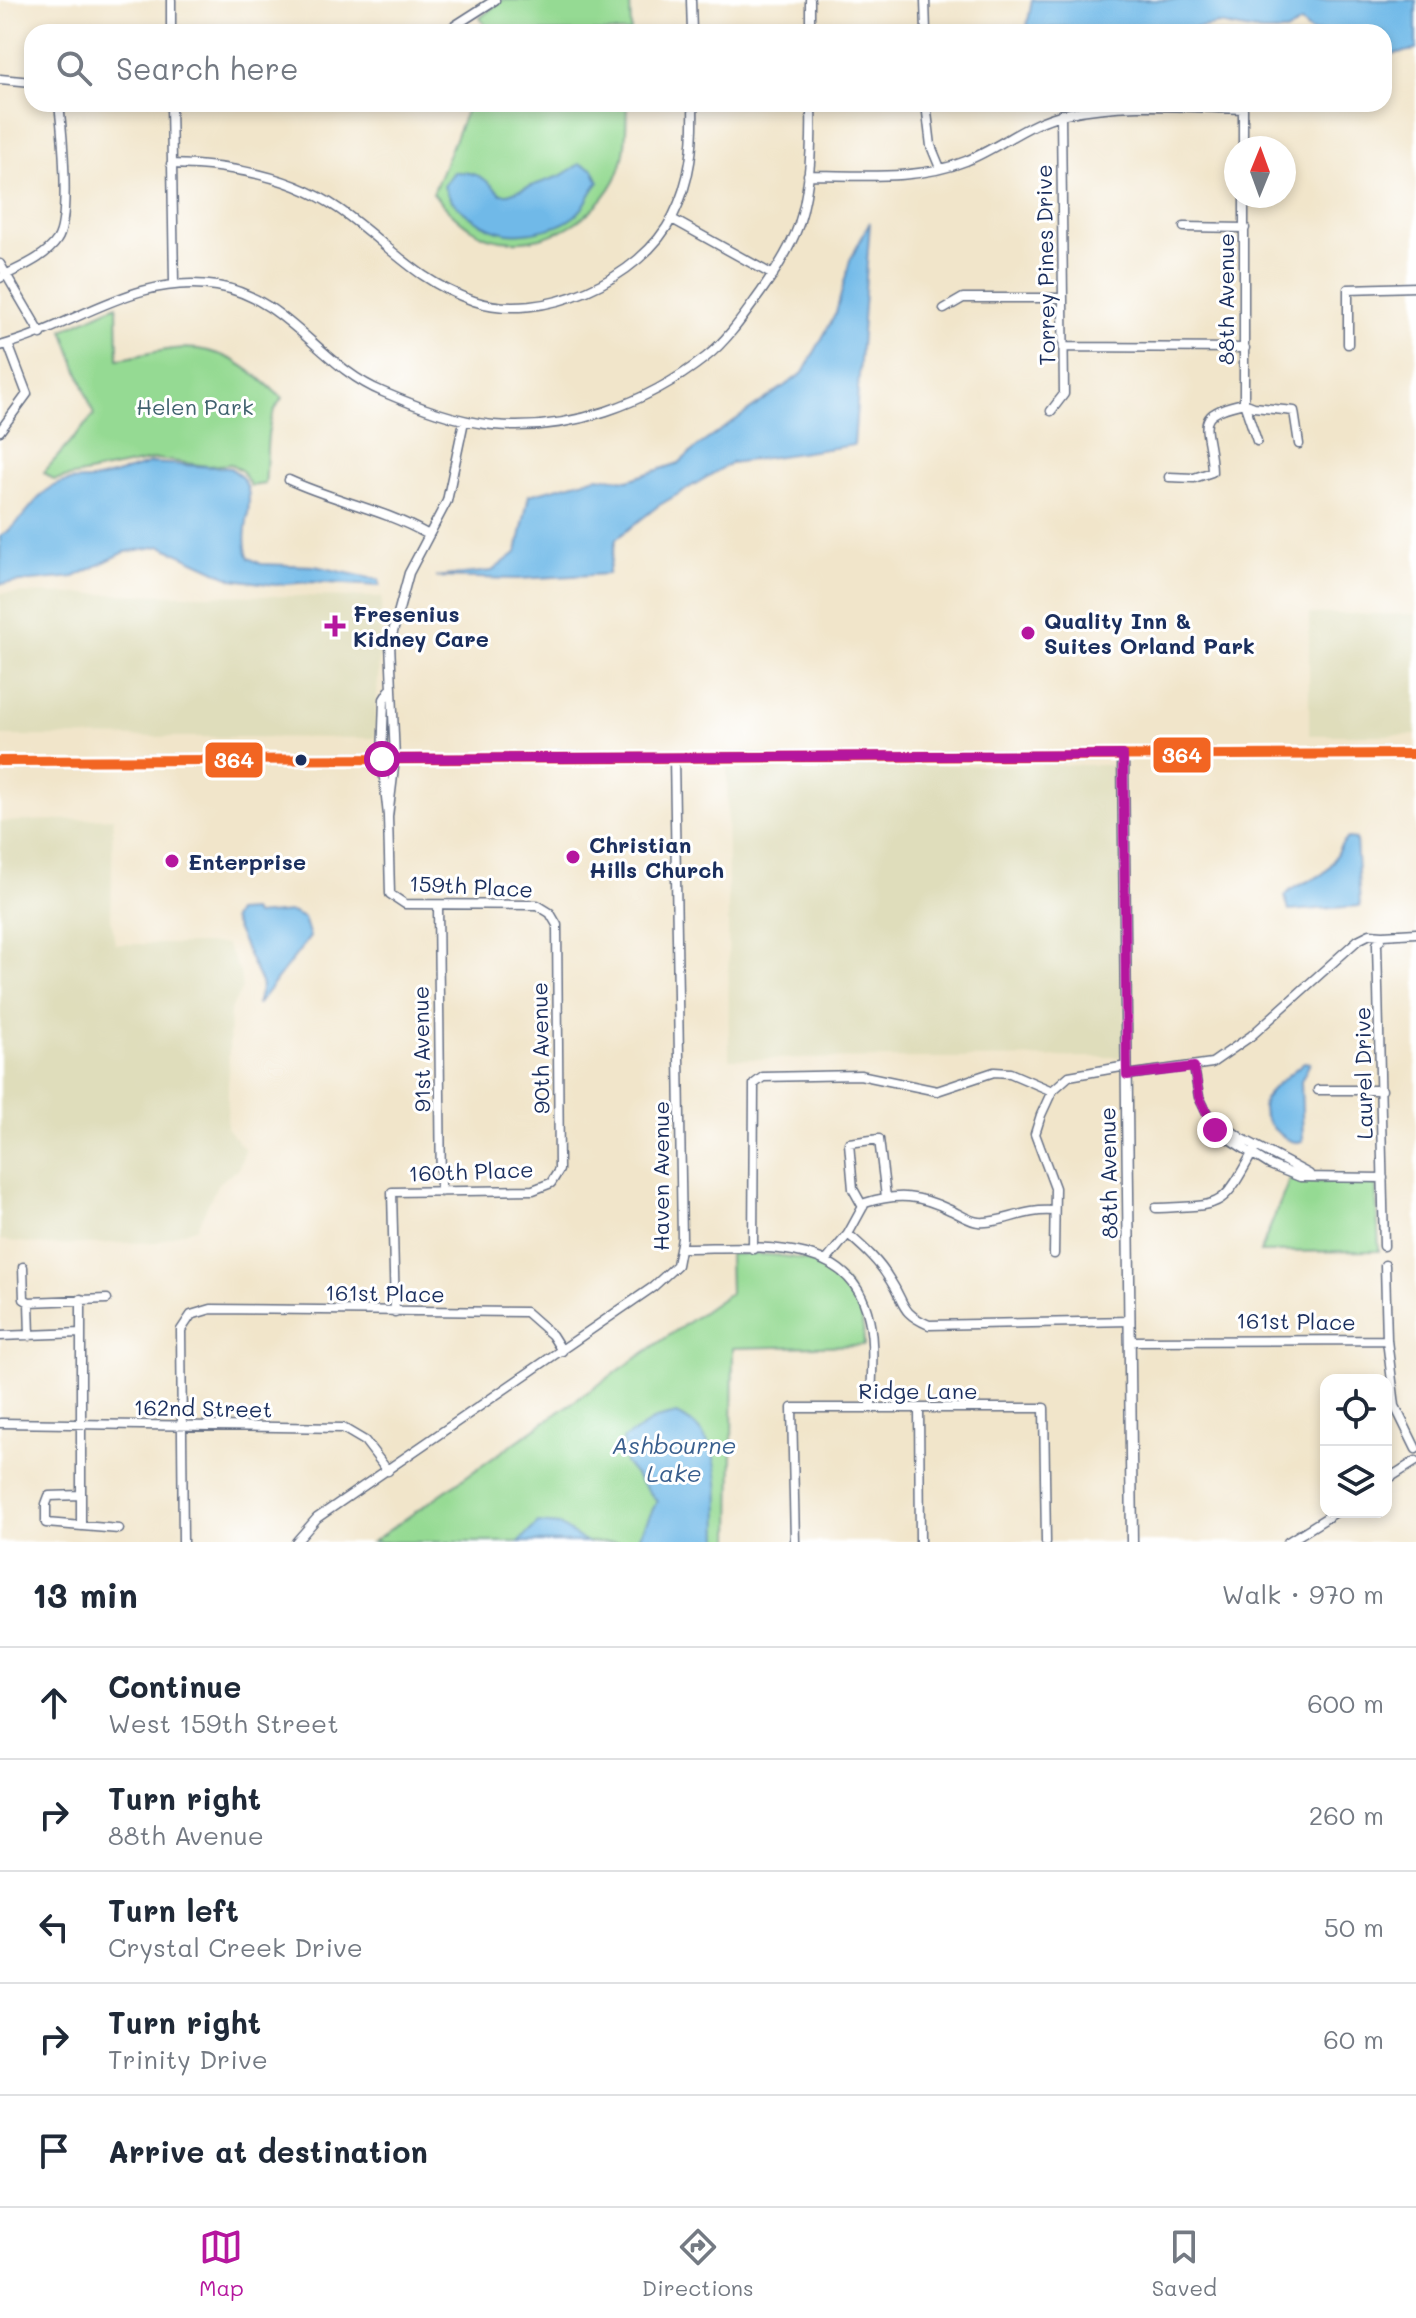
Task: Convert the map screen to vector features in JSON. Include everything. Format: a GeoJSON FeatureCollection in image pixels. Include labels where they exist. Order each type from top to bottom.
{"type":"FeatureCollection","features":[{"type":"Feature","properties":{"kind":"main road"},"geometry":{"type":"LineString","coordinates":[[0,761],[1416,754]]}},
{"type":"Feature","properties":{"kind":"street"},"geometry":{"type":"LineString","coordinates":[[171,0],[171,24]]}},
{"type":"Feature","properties":{"kind":"street"},"geometry":{"type":"LineString","coordinates":[[458,24],[495,0]]}},
{"type":"Feature","properties":{"kind":"street"},"geometry":{"type":"LineString","coordinates":[[691,0],[692,24]]}},
{"type":"Feature","properties":{"kind":"street"},"geometry":{"type":"LineString","coordinates":[[810,0],[810,24]]}},
{"type":"Feature","properties":{"kind":"street"},"geometry":{"type":"LineString","coordinates":[[925,0],[926,24]]}},
{"type":"Feature","properties":{"kind":"street"},"geometry":{"type":"LineString","coordinates":[[0,79],[24,81]]}},
{"type":"Feature","properties":{"kind":"street"},"geometry":{"type":"LineString","coordinates":[[4,276],[38,257],[58,240],[64,218],[59,112]]}},
{"type":"Feature","properties":{"kind":"street"},"geometry":{"type":"LineString","coordinates":[[171,112],[174,282]]}},
{"type":"Feature","properties":{"kind":"street"},"geometry":{"type":"LineString","coordinates":[[171,164],[252,171],[296,187],[337,207],[410,269],[438,287],[478,302],[528,306],[569,299],[601,285],[641,258],[672,219],[691,166],[693,112]]}},
{"type":"Feature","properties":{"kind":"street"},"geometry":{"type":"LineString","coordinates":[[0,431],[27,394],[4,345],[41,334],[134,291],[174,282],[219,286],[259,300],[379,391],[464,421],[515,426],[548,424],[625,405],[708,356],[740,321],[773,275],[799,225],[808,175],[811,112]]}},
{"type":"Feature","properties":{"kind":"street"},"geometry":{"type":"LineString","coordinates":[[927,112],[931,146],[940,168]]}},
{"type":"Feature","properties":{"kind":"street"},"geometry":{"type":"LineString","coordinates":[[808,175],[905,175],[940,168],[966,161],[1037,122],[1074,112]]}},
{"type":"Feature","properties":{"kind":"street"},"geometry":{"type":"LineString","coordinates":[[1243,112],[1243,136]]}},
{"type":"Feature","properties":{"kind":"street","name":"Torrey Pines Drive"},"geometry":{"type":"LineString","coordinates":[[1051,411],[1064,394],[1061,114]]}},
{"type":"Feature","properties":{"kind":"street","name":"88th Avenue"},"geometry":{"type":"LineString","coordinates":[[1244,208],[1244,403],[1257,441]]}},
{"type":"Feature","properties":{"kind":"street"},"geometry":{"type":"LineString","coordinates":[[672,219],[773,275]]}},
{"type":"Feature","properties":{"kind":"street"},"geometry":{"type":"LineString","coordinates":[[1184,227],[1245,228]]}},
{"type":"Feature","properties":{"kind":"street"},"geometry":{"type":"LineString","coordinates":[[0,264],[4,276],[41,334]]}},
{"type":"Feature","properties":{"kind":"street"},"geometry":{"type":"LineString","coordinates":[[1348,344],[1348,289],[1416,287]]}},
{"type":"Feature","properties":{"kind":"street"},"geometry":{"type":"LineString","coordinates":[[944,309],[963,298],[1063,298]]}},
{"type":"Feature","properties":{"kind":"street"},"geometry":{"type":"LineString","coordinates":[[1064,347],[1245,348]]}},
{"type":"Feature","properties":{"kind":"street"},"geometry":{"type":"LineString","coordinates":[[1169,477],[1194,478],[1212,472],[1206,428],[1208,417],[1216,409],[1244,403],[1294,411],[1299,444]]}},
{"type":"Feature","properties":{"kind":"street"},"geometry":{"type":"LineString","coordinates":[[388,759],[390,643],[395,619],[409,573],[447,501],[464,421]]}},
{"type":"Feature","properties":{"kind":"street"},"geometry":{"type":"LineString","coordinates":[[289,480],[331,498],[393,516],[427,534]]}},
{"type":"Feature","properties":{"kind":"street","name":"88th Avenue"},"geometry":{"type":"LineString","coordinates":[[1123,755],[1132,1542]]}},
{"type":"Feature","properties":{"kind":"street","name":"Haven Avenue"},"geometry":{"type":"LineString","coordinates":[[296,1542],[317,1518],[562,1351],[653,1287],[677,1265],[680,1248],[674,757]]}},
{"type":"Feature","properties":{"kind":"street","name":"159th Place"},"geometry":{"type":"LineString","coordinates":[[388,759],[390,894],[405,904],[537,905],[550,913]]}},
{"type":"Feature","properties":{"kind":"street","name":"91st Avenue"},"geometry":{"type":"LineString","coordinates":[[438,905],[441,1192]]}},
{"type":"Feature","properties":{"kind":"street","name":"90th Avenue"},"geometry":{"type":"LineString","coordinates":[[550,913],[557,925],[559,1170],[551,1183]]}},
{"type":"Feature","properties":{"kind":"street"},"geometry":{"type":"LineString","coordinates":[[1054,1254],[1055,1188],[1035,1134],[1052,1091],[1069,1076],[1212,1063],[1251,1036],[1358,940],[1370,934],[1416,933]]}},
{"type":"Feature","properties":{"kind":"street","name":"Laurel Drive"},"geometry":{"type":"LineString","coordinates":[[1383,935],[1377,944],[1384,1246]]}},
{"type":"Feature","properties":{"kind":"street"},"geometry":{"type":"LineString","coordinates":[[1194,1067],[1204,1111],[1215,1130],[1284,1172],[1320,1178],[1383,1178]]}},
{"type":"Feature","properties":{"kind":"street"},"geometry":{"type":"LineString","coordinates":[[753,1249],[754,1084],[763,1077],[810,1073],[860,1075],[937,1091],[994,1072],[1010,1073],[1052,1091]]}},
{"type":"Feature","properties":{"kind":"street"},"geometry":{"type":"LineString","coordinates":[[1318,1090],[1382,1090]]}},
{"type":"Feature","properties":{"kind":"street"},"geometry":{"type":"LineString","coordinates":[[863,1207],[853,1189],[849,1143],[879,1139],[886,1197]]}},
{"type":"Feature","properties":{"kind":"street"},"geometry":{"type":"LineString","coordinates":[[1156,1208],[1208,1206],[1230,1194],[1254,1151]]}},
{"type":"Feature","properties":{"kind":"street","name":"160th Place"},"geometry":{"type":"LineString","coordinates":[[395,1312],[392,1192],[533,1190],[551,1183]]}},
{"type":"Feature","properties":{"kind":"street"},"geometry":{"type":"LineString","coordinates":[[826,1261],[848,1234],[865,1203],[886,1197],[925,1197],[979,1222],[1020,1212],[1054,1211]]}},
{"type":"Feature","properties":{"kind":"street"},"geometry":{"type":"LineString","coordinates":[[848,1234],[873,1255],[893,1283],[909,1316],[929,1325],[1130,1321]]}},
{"type":"Feature","properties":{"kind":"street"},"geometry":{"type":"LineString","coordinates":[[680,1248],[796,1250],[826,1261],[857,1288],[867,1311],[871,1408]]}},
{"type":"Feature","properties":{"kind":"street"},"geometry":{"type":"LineString","coordinates":[[1385,1265],[1387,1340],[1395,1406],[1416,1449]]}},
{"type":"Feature","properties":{"kind":"street"},"geometry":{"type":"LineString","coordinates":[[23,1267],[24,1299],[29,1302],[107,1299]]}},
{"type":"Feature","properties":{"kind":"street"},"geometry":{"type":"LineString","coordinates":[[81,1299],[81,1525]]}},
{"type":"Feature","properties":{"kind":"street"},"geometry":{"type":"LineString","coordinates":[[29,1302],[30,1336]]}},
{"type":"Feature","properties":{"kind":"street","name":"161st Place"},"geometry":{"type":"LineString","coordinates":[[182,1426],[181,1330],[191,1315],[211,1309],[526,1312],[552,1335],[562,1351]]}},
{"type":"Feature","properties":{"kind":"street"},"geometry":{"type":"LineString","coordinates":[[0,1336],[81,1333]]}},
{"type":"Feature","properties":{"kind":"street","name":"161st Place"},"geometry":{"type":"LineString","coordinates":[[1130,1341],[1205,1338],[1387,1340]]}},
{"type":"Feature","properties":{"kind":"street","name":"Ridge Lane"},"geometry":{"type":"LineString","coordinates":[[795,1542],[792,1408],[1044,1408],[1046,1542]]}},
{"type":"Feature","properties":{"kind":"street"},"geometry":{"type":"LineString","coordinates":[[919,1408],[920,1542]]}},
{"type":"Feature","properties":{"kind":"street","name":"162nd Street"},"geometry":{"type":"LineString","coordinates":[[0,1423],[343,1428],[365,1441],[388,1471]]}},
{"type":"Feature","properties":{"kind":"street"},"geometry":{"type":"LineString","coordinates":[[182,1426],[183,1542]]}},
{"type":"Feature","properties":{"kind":"street"},"geometry":{"type":"LineString","coordinates":[[1392,1476],[1416,1461]]}},
{"type":"Feature","properties":{"kind":"street"},"geometry":{"type":"LineString","coordinates":[[81,1495],[49,1496],[46,1504],[48,1525],[119,1529]]}},
{"type":"Feature","properties":{"kind":"street"},"geometry":{"type":"LineString","coordinates":[[1288,1542],[1326,1518]]}},
{"type":"Feature","properties":{"kind":"shaded area"},"geometry":{"type":"Polygon","coordinates":[[[0,593],[382,597],[375,738],[0,736],[0,593]]]}},
{"type":"Feature","properties":{"kind":"shaded area"},"geometry":{"type":"Polygon","coordinates":[[[1309,614],[1416,614],[1416,735],[1309,735],[1309,614]]]}},
{"type":"Feature","properties":{"kind":"shaded area"},"geometry":{"type":"Polygon","coordinates":[[[727,765],[1122,765],[1125,1057],[729,1059],[727,765]]]}},
{"type":"Feature","properties":{"kind":"shaded area"},"geometry":{"type":"Polygon","coordinates":[[[113,818],[111,917],[115,944],[226,944],[240,973],[242,989],[230,1010],[227,1128],[245,1150],[238,1169],[218,1183],[197,1227],[157,1242],[48,1245],[0,1240],[0,822],[113,818]]]}},
{"type":"Feature","properties":{"kind":"green space"},"geometry":{"type":"Polygon","coordinates":[[[502,0],[630,0],[631,24],[485,24],[480,18],[502,0]]]}},
{"type":"Feature","properties":{"kind":"green space"},"geometry":{"type":"Polygon","coordinates":[[[466,112],[627,112],[622,164],[610,189],[583,217],[548,236],[510,241],[491,238],[459,220],[433,193],[466,112]]]}},
{"type":"Feature","properties":{"kind":"green space","name":"Helen Park"},"geometry":{"type":"Polygon","coordinates":[[[117,305],[118,359],[173,349],[205,350],[246,368],[282,398],[271,418],[265,484],[251,486],[242,471],[231,464],[208,466],[156,459],[54,480],[44,472],[94,415],[63,330],[117,305]]]}},
{"type":"Feature","properties":{"kind":"green space"},"geometry":{"type":"Polygon","coordinates":[[[1290,1178],[1315,1182],[1370,1182],[1376,1186],[1379,1251],[1260,1252],[1290,1178]]]}},
{"type":"Feature","properties":{"kind":"green space"},"geometry":{"type":"Polygon","coordinates":[[[729,1254],[802,1259],[822,1266],[839,1277],[853,1293],[861,1316],[864,1345],[733,1348],[731,1542],[372,1542],[730,1293],[729,1254]]]}},
{"type":"Feature","properties":{"kind":"water"},"geometry":{"type":"Polygon","coordinates":[[[1032,0],[1416,0],[1416,50],[1392,54],[1392,24],[1028,24],[1032,0]]]}},
{"type":"Feature","properties":{"kind":"water"},"geometry":{"type":"Polygon","coordinates":[[[580,164],[593,169],[599,182],[583,207],[563,223],[531,232],[508,233],[480,223],[453,202],[444,186],[454,172],[469,173],[485,180],[501,194],[508,194],[560,176],[580,164]]]}},
{"type":"Feature","properties":{"kind":"water"},"geometry":{"type":"Polygon","coordinates":[[[870,222],[854,445],[731,463],[658,506],[616,539],[608,574],[518,579],[435,577],[492,571],[517,552],[529,495],[597,477],[628,480],[679,463],[698,446],[803,373],[836,313],[850,260],[870,222]]]}},
{"type":"Feature","properties":{"kind":"water"},"geometry":{"type":"Polygon","coordinates":[[[151,463],[230,468],[241,477],[249,498],[245,534],[249,558],[261,564],[315,566],[379,580],[380,586],[310,582],[275,585],[233,579],[161,546],[125,552],[74,577],[0,584],[0,536],[15,525],[46,491],[63,482],[96,479],[151,463]]]}},
{"type":"Feature","properties":{"kind":"water"},"geometry":{"type":"Polygon","coordinates":[[[1348,838],[1356,839],[1360,906],[1289,911],[1285,896],[1325,872],[1348,838]]]}},
{"type":"Feature","properties":{"kind":"water"},"geometry":{"type":"Polygon","coordinates":[[[252,911],[255,915],[291,912],[304,918],[310,937],[257,1005],[262,985],[232,919],[236,912],[252,911]]]}},
{"type":"Feature","properties":{"kind":"water"},"geometry":{"type":"Polygon","coordinates":[[[1304,1062],[1310,1063],[1301,1081],[1303,1142],[1295,1142],[1275,1130],[1266,1120],[1264,1101],[1304,1062]]]}},
{"type":"Feature","properties":{"kind":"water","name":"Ashbourne Lake"},"geometry":{"type":"Polygon","coordinates":[[[677,1414],[693,1424],[705,1437],[712,1452],[718,1487],[719,1542],[637,1542],[657,1501],[625,1463],[623,1439],[656,1419],[677,1414]]]}},
{"type":"Feature","properties":{"kind":"water"},"geometry":{"type":"Polygon","coordinates":[[[538,1523],[559,1525],[586,1542],[519,1542],[538,1523]]]}},
{"type":"Feature","properties":{"kind":"transit line","name":"364"},"geometry":{"type":"LineString","coordinates":[[0,761],[1416,754]]}},
{"type":"Feature","properties":{"kind":"place","name":"Fresenius Kidney Care"},"geometry":{"type":"Point","coordinates":[335,626]}},
{"type":"Feature","properties":{"kind":"place","name":"Quality Inn & Suites Orland Park"},"geometry":{"type":"Point","coordinates":[1028,633]}},
{"type":"Feature","properties":{"kind":"place","name":"Christian Hills Church"},"geometry":{"type":"Point","coordinates":[573,857]}},
{"type":"Feature","properties":{"kind":"place","name":"Enterprise"},"geometry":{"type":"Point","coordinates":[172,861]}},
{"type":"Feature","properties":{"kind":"route"},"geometry":{"type":"LineString","coordinates":[[382,759],[1123,755],[1127,1075],[1194,1067],[1199,1097],[1215,1130]]}}]}
